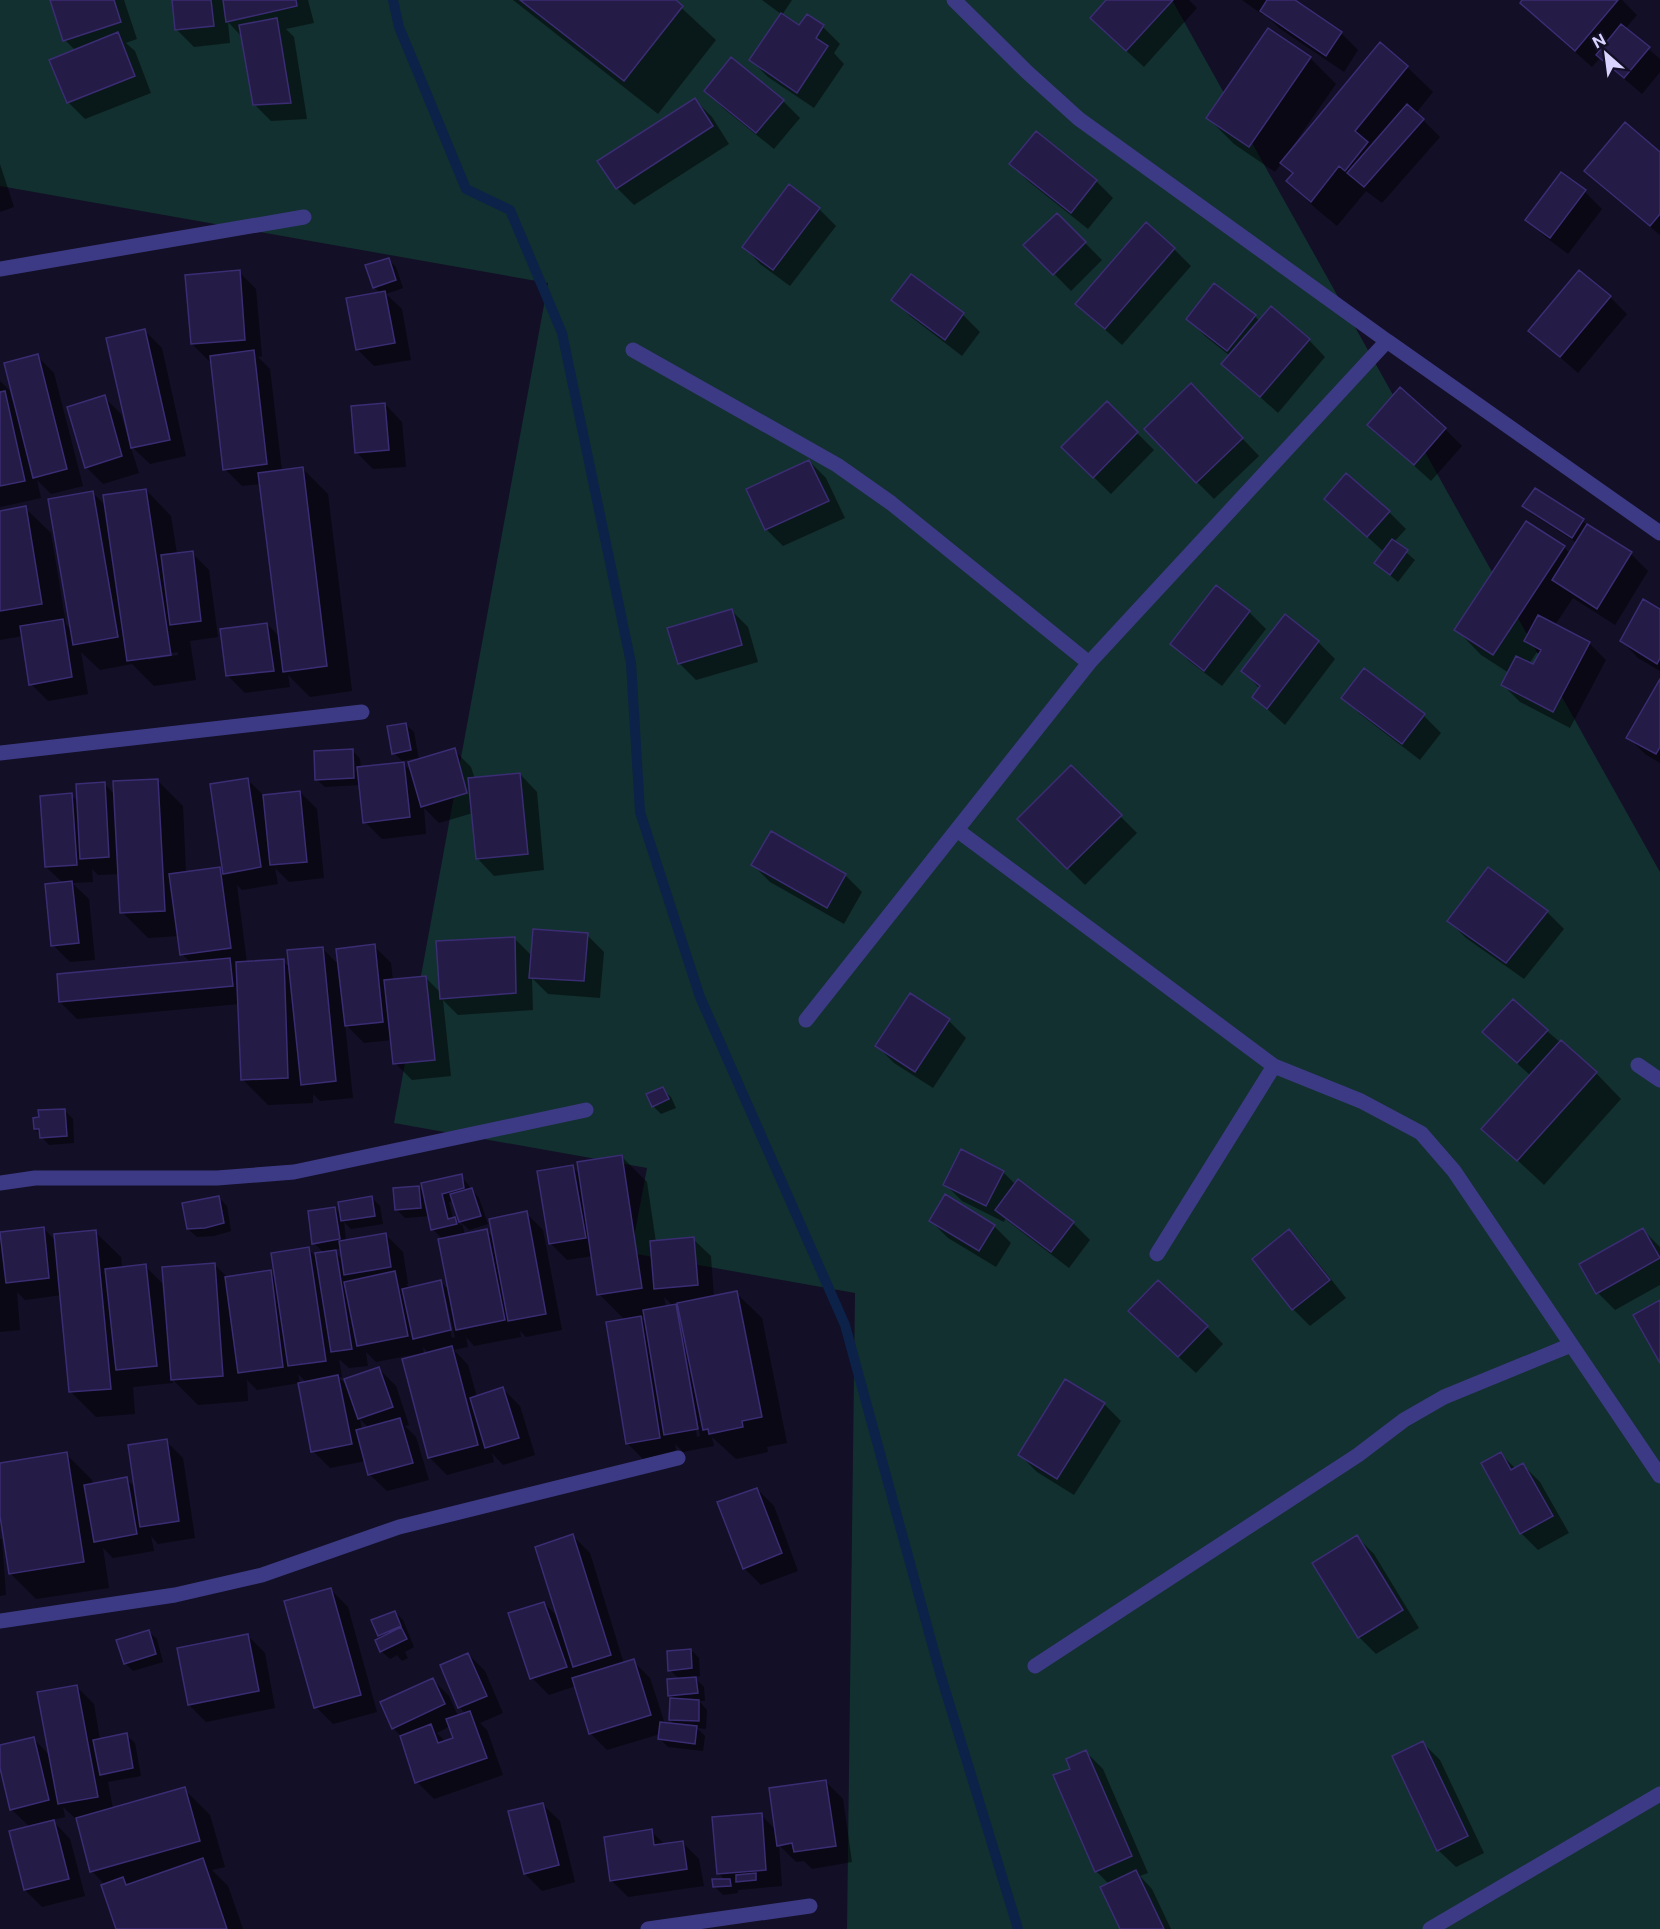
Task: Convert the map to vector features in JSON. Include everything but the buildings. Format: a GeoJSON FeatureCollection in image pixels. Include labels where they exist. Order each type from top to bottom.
{"type":"FeatureCollection","features":[{"type":"Feature","properties":{"kind":"street"},"geometry":{"type":"LineString","coordinates":[[954,0],[1027,72],[1079,119],[1387,341],[1660,533]]}},
{"type":"Feature","properties":{"kind":"street"},"geometry":{"type":"LineString","coordinates":[[0,269],[304,217]]}},
{"type":"Feature","properties":{"kind":"street"},"geometry":{"type":"LineString","coordinates":[[806,1020],[1089,663],[1387,341]]}},
{"type":"Feature","properties":{"kind":"street"},"geometry":{"type":"LineString","coordinates":[[633,350],[837,465],[891,503],[1089,663]]}},
{"type":"Feature","properties":{"kind":"street"},"geometry":{"type":"LineString","coordinates":[[0,753],[362,712]]}},
{"type":"Feature","properties":{"kind":"street"},"geometry":{"type":"LineString","coordinates":[[957,830],[1274,1066],[1361,1101],[1421,1133],[1454,1171],[1660,1476]]}},
{"type":"Feature","properties":{"kind":"street"},"geometry":{"type":"LineString","coordinates":[[1638,1065],[1660,1080]]}},
{"type":"Feature","properties":{"kind":"street"},"geometry":{"type":"LineString","coordinates":[[1157,1254],[1274,1066]]}},
{"type":"Feature","properties":{"kind":"street"},"geometry":{"type":"LineString","coordinates":[[0,1183],[35,1178],[217,1178],[294,1172],[586,1110]]}},
{"type":"Feature","properties":{"kind":"street"},"geometry":{"type":"LineString","coordinates":[[1035,1666],[1358,1455],[1404,1420],[1444,1397],[1572,1345]]}},
{"type":"Feature","properties":{"kind":"street"},"geometry":{"type":"LineString","coordinates":[[0,1621],[175,1595],[262,1575],[399,1527],[678,1458]]}},
{"type":"Feature","properties":{"kind":"street"},"geometry":{"type":"LineString","coordinates":[[1430,1929],[1660,1794]]}},
{"type":"Feature","properties":{"kind":"street"},"geometry":{"type":"LineString","coordinates":[[648,1929],[810,1906]]}},
{"type":"Feature","properties":{"kind":"green space"},"geometry":{"type":"Polygon","coordinates":[[[0,0],[1172,0],[1660,872],[1660,1929],[847,1929],[855,1293],[631,1253],[647,1168],[394,1123],[548,283],[0,186],[0,0]]]}},
{"type":"Feature","properties":{"kind":"waterway"},"geometry":{"type":"LineString","coordinates":[[393,0],[399,27],[466,189],[510,210],[562,333],[631,663],[640,812],[700,997],[845,1325],[940,1673],[1018,1929]]}}]}
